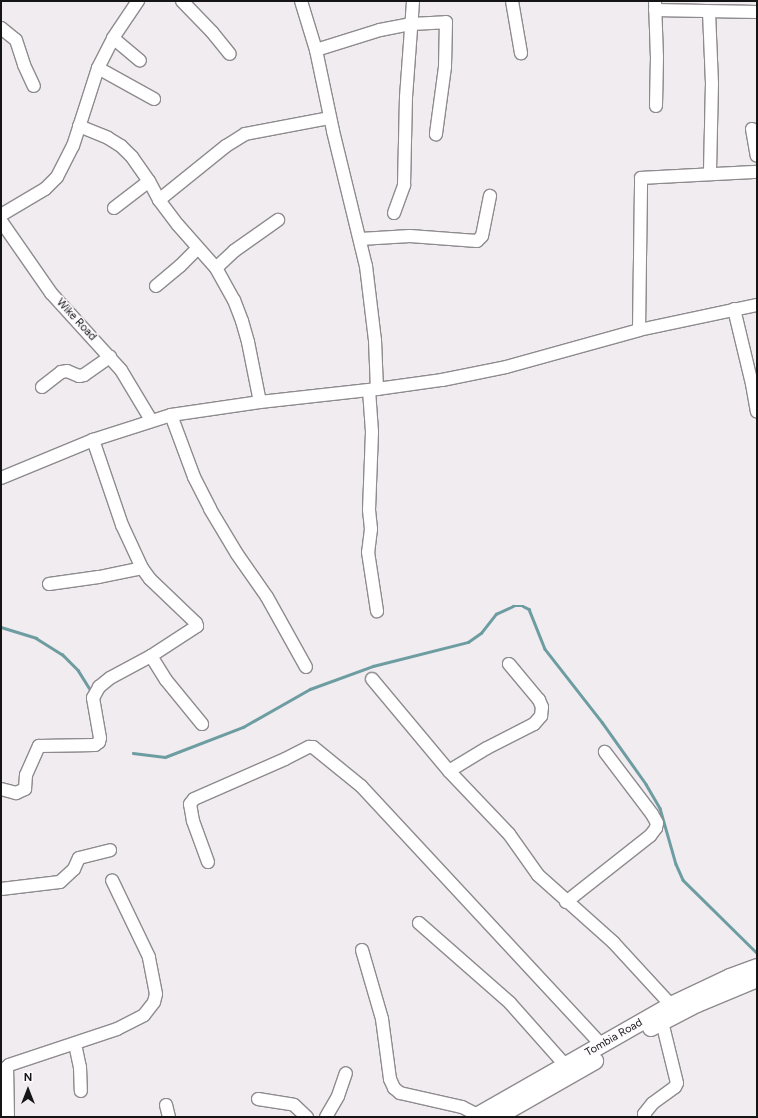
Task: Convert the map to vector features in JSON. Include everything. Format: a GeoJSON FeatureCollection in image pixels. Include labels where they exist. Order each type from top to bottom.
{"type":"FeatureCollection","features":[{"type":"Feature","properties":{"kind":"main road","name":"Tombia Road"},"geometry":{"type":"LineString","coordinates":[[477,1116],[565,1065],[664,1013],[697,1004],[756,973]]}},
{"type":"Feature","properties":{"kind":"main road","name":"Tombia Road"},"geometry":{"type":"LineString","coordinates":[[497,1117],[664,1013]]}},
{"type":"Feature","properties":{"kind":"street"},"geometry":{"type":"LineString","coordinates":[[1,215],[45,189],[57,177],[74,146],[98,68],[113,38],[138,1]]}},
{"type":"Feature","properties":{"kind":"street"},"geometry":{"type":"LineString","coordinates":[[182,1],[212,32],[230,54]]}},
{"type":"Feature","properties":{"kind":"street"},"geometry":{"type":"LineString","coordinates":[[301,1],[316,50],[330,118],[360,239],[371,303],[373,389],[369,510],[371,529],[368,552],[377,611]]}},
{"type":"Feature","properties":{"kind":"street"},"geometry":{"type":"LineString","coordinates":[[394,212],[404,185],[406,98],[413,1]]}},
{"type":"Feature","properties":{"kind":"street"},"geometry":{"type":"LineString","coordinates":[[512,1],[521,53]]}},
{"type":"Feature","properties":{"kind":"street"},"geometry":{"type":"LineString","coordinates":[[656,106],[655,5],[709,12],[757,12]]}},
{"type":"Feature","properties":{"kind":"street"},"geometry":{"type":"LineString","coordinates":[[709,12],[712,83],[710,174]]}},
{"type":"Feature","properties":{"kind":"street"},"geometry":{"type":"LineString","coordinates":[[316,50],[356,36],[412,24],[441,21],[446,22],[445,67],[436,134]]}},
{"type":"Feature","properties":{"kind":"street"},"geometry":{"type":"LineString","coordinates":[[1,28],[16,40],[24,65],[34,86]]}},
{"type":"Feature","properties":{"kind":"street"},"geometry":{"type":"LineString","coordinates":[[113,38],[140,61]]}},
{"type":"Feature","properties":{"kind":"street"},"geometry":{"type":"LineString","coordinates":[[98,68],[154,99]]}},
{"type":"Feature","properties":{"kind":"street"},"geometry":{"type":"LineString","coordinates":[[159,200],[226,146],[245,134],[330,118]]}},
{"type":"Feature","properties":{"kind":"street"},"geometry":{"type":"LineString","coordinates":[[79,126],[108,138],[121,146],[132,157],[150,181],[159,200],[216,268],[234,300],[242,321],[248,342],[260,402]]}},
{"type":"Feature","properties":{"kind":"street"},"geometry":{"type":"LineString","coordinates":[[752,129],[757,156]]}},
{"type":"Feature","properties":{"kind":"street"},"geometry":{"type":"LineString","coordinates":[[638,330],[641,178],[757,172]]}},
{"type":"Feature","properties":{"kind":"street"},"geometry":{"type":"LineString","coordinates":[[114,208],[150,181]]}},
{"type":"Feature","properties":{"kind":"street"},"geometry":{"type":"LineString","coordinates":[[360,239],[410,236],[477,241],[482,236],[490,196]]}},
{"type":"Feature","properties":{"kind":"street"},"geometry":{"type":"LineString","coordinates":[[216,268],[234,251],[278,220]]}},
{"type":"Feature","properties":{"kind":"street","name":"Wike Road"},"geometry":{"type":"LineString","coordinates":[[1,221],[51,293],[110,357],[125,376],[150,420]]}},
{"type":"Feature","properties":{"kind":"street"},"geometry":{"type":"LineString","coordinates":[[156,286],[180,266],[198,248]]}},
{"type":"Feature","properties":{"kind":"street"},"geometry":{"type":"LineString","coordinates":[[1,478],[93,440],[150,420],[171,415],[260,402],[442,380],[506,367],[638,330],[757,305]]}},
{"type":"Feature","properties":{"kind":"street"},"geometry":{"type":"LineString","coordinates":[[734,309],[757,412]]}},
{"type":"Feature","properties":{"kind":"street"},"geometry":{"type":"LineString","coordinates":[[42,387],[61,372],[67,371],[79,376],[84,375],[110,357]]}},
{"type":"Feature","properties":{"kind":"street"},"geometry":{"type":"LineString","coordinates":[[171,415],[194,477],[210,509],[237,554],[267,598],[306,667]]}},
{"type":"Feature","properties":{"kind":"street"},"geometry":{"type":"LineString","coordinates":[[1,789],[16,793],[25,789],[26,775],[39,746],[95,745],[99,742],[100,738],[93,698],[99,688],[110,678],[151,656],[197,625],[150,579],[142,568],[122,525],[93,440]]}},
{"type":"Feature","properties":{"kind":"street"},"geometry":{"type":"LineString","coordinates":[[49,584],[99,578],[142,568]]}},
{"type":"Feature","properties":{"kind":"street"},"geometry":{"type":"LineString","coordinates":[[151,656],[166,680],[202,724]]}},
{"type":"Feature","properties":{"kind":"street"},"geometry":{"type":"LineString","coordinates":[[449,771],[534,724],[541,716],[542,708],[538,700],[509,664]]}},
{"type":"Feature","properties":{"kind":"street"},"geometry":{"type":"LineString","coordinates":[[372,679],[449,771],[509,834],[538,875],[566,902],[613,942],[664,1013],[677,1083],[675,1087],[653,1102],[644,1114],[645,1117]]}},
{"type":"Feature","properties":{"kind":"street"},"geometry":{"type":"LineString","coordinates":[[208,862],[193,821],[190,804],[194,799],[309,747],[313,747],[361,786],[602,1045]]}},
{"type":"Feature","properties":{"kind":"street"},"geometry":{"type":"LineString","coordinates":[[566,902],[650,836],[656,828],[657,823],[652,814],[605,752]]}},
{"type":"Feature","properties":{"kind":"street"},"geometry":{"type":"LineString","coordinates":[[1,889],[60,882],[74,870],[79,858],[110,850]]}},
{"type":"Feature","properties":{"kind":"street"},"geometry":{"type":"LineString","coordinates":[[8,1117],[6,1093],[7,1067],[9,1065],[117,1029],[144,1015],[152,1007],[156,994],[149,957],[112,880]]}},
{"type":"Feature","properties":{"kind":"street"},"geometry":{"type":"LineString","coordinates":[[419,923],[510,1003],[565,1065]]}},
{"type":"Feature","properties":{"kind":"street"},"geometry":{"type":"LineString","coordinates":[[362,950],[382,1019],[390,1079],[394,1088],[400,1093],[462,1107],[477,1116]]}},
{"type":"Feature","properties":{"kind":"street"},"geometry":{"type":"LineString","coordinates":[[75,1044],[80,1067],[81,1091]]}},
{"type":"Feature","properties":{"kind":"street"},"geometry":{"type":"LineString","coordinates":[[326,1117],[338,1096],[346,1073]]}},
{"type":"Feature","properties":{"kind":"street"},"geometry":{"type":"LineString","coordinates":[[258,1100],[294,1105],[306,1117]]}},
{"type":"Feature","properties":{"kind":"waterway"},"geometry":{"type":"LineString","coordinates":[[133,753],[165,757],[243,727],[310,689],[373,666],[468,642],[481,633],[496,614],[513,606],[523,606],[529,609],[545,649],[602,722],[646,784],[660,808],[676,864],[683,880],[757,953]]}},
{"type":"Feature","properties":{"kind":"waterway"},"geometry":{"type":"LineString","coordinates":[[1,627],[36,638],[62,654],[78,670],[91,691]]}}]}
